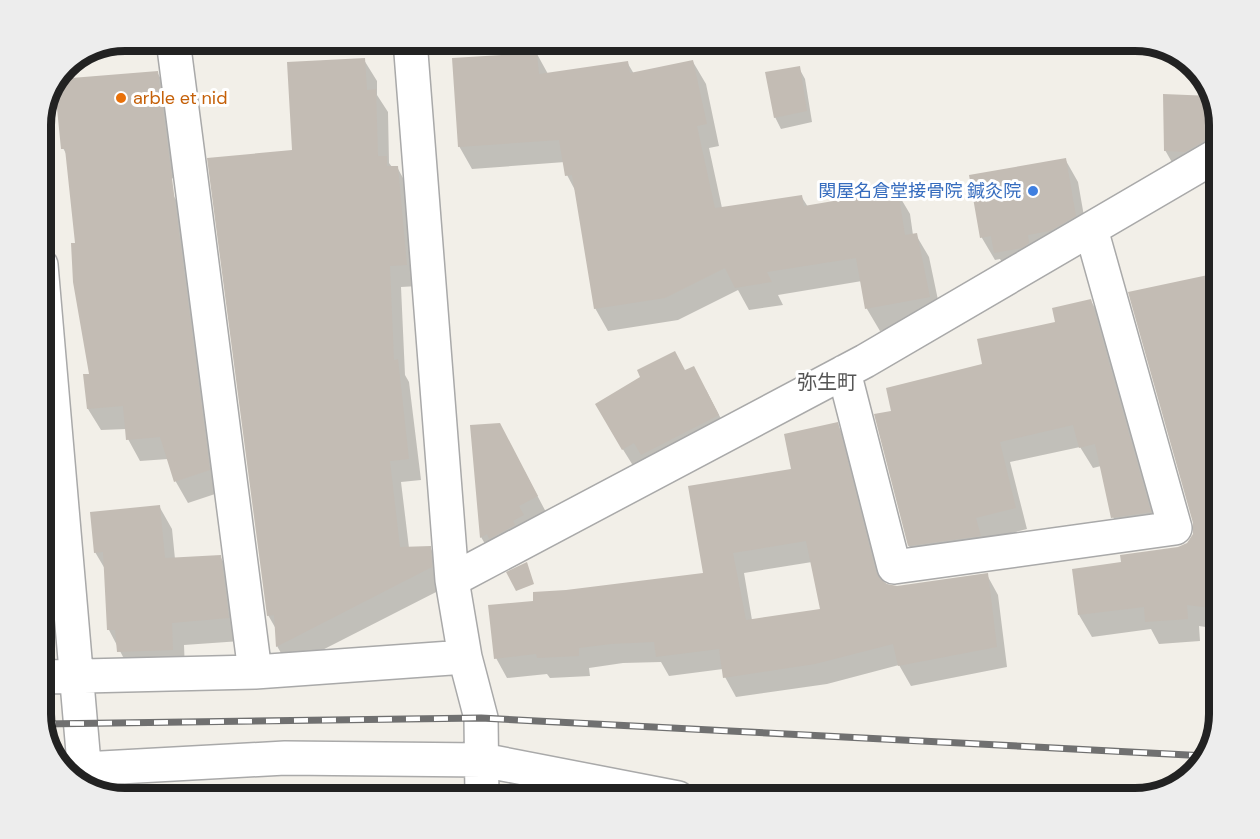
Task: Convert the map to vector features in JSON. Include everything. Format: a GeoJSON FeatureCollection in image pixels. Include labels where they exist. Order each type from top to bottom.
{"type":"FeatureCollection","features":[{"type":"Feature","properties":{"kind":"street"},"geometry":{"type":"LineString","coordinates":[[175,51],[255,672]]}},
{"type":"Feature","properties":{"kind":"street"},"geometry":{"type":"LineString","coordinates":[[411,51],[452,580],[465,657],[481,718],[482,788]]}},
{"type":"Feature","properties":{"kind":"street"},"geometry":{"type":"LineString","coordinates":[[452,580],[844,372],[1209,160]]}},
{"type":"Feature","properties":{"kind":"street"},"geometry":{"type":"LineString","coordinates":[[844,372],[894,567],[1175,528],[1091,230]]}},
{"type":"Feature","properties":{"kind":"street"},"geometry":{"type":"LineString","coordinates":[[51,467],[78,676],[79,771]]}},
{"type":"Feature","properties":{"kind":"street"},"geometry":{"type":"LineString","coordinates":[[51,677],[255,672],[465,657]]}},
{"type":"Feature","properties":{"kind":"street"},"geometry":{"type":"LineString","coordinates":[[84,776],[285,758],[482,760],[626,788]]}},
{"type":"Feature","properties":{"kind":"building"},"geometry":{"type":"Polygon","coordinates":[[[537,53],[539,74],[628,61],[630,73],[693,60],[707,124],[697,126],[715,208],[802,195],[804,206],[898,190],[905,235],[917,233],[930,297],[865,309],[856,258],[767,272],[772,282],[735,288],[725,268],[665,298],[594,309],[572,175],[565,176],[559,140],[458,147],[452,58],[537,53]]]}},
{"type":"Feature","properties":{"kind":"building"},"geometry":{"type":"Polygon","coordinates":[[[365,58],[367,90],[376,89],[378,156],[387,156],[387,166],[398,166],[407,265],[390,266],[394,360],[398,359],[409,459],[390,461],[400,547],[431,546],[432,567],[276,647],[274,615],[267,616],[207,158],[292,150],[287,62],[365,58]]]}},
{"type":"Feature","properties":{"kind":"building"},"geometry":{"type":"Polygon","coordinates":[[[800,66],[807,111],[774,118],[765,72],[800,66]]]}},
{"type":"Feature","properties":{"kind":"building"},"geometry":{"type":"Polygon","coordinates":[[[158,71],[210,470],[174,482],[160,437],[126,440],[123,406],[87,409],[83,374],[89,374],[73,282],[71,243],[75,243],[65,149],[61,149],[56,100],[68,78],[158,71]]]}},
{"type":"Feature","properties":{"kind":"building"},"geometry":{"type":"Polygon","coordinates":[[[1163,94],[1203,96],[1208,115],[1209,139],[1185,152],[1164,151],[1163,94]]]}},
{"type":"Feature","properties":{"kind":"building"},"geometry":{"type":"Polygon","coordinates":[[[1066,158],[1076,216],[1050,231],[1028,235],[1029,243],[1022,248],[994,253],[991,236],[980,238],[969,175],[1066,158]]]}},
{"type":"Feature","properties":{"kind":"building"},"geometry":{"type":"Polygon","coordinates":[[[1208,275],[1209,280],[1209,608],[1187,605],[1188,619],[1145,622],[1144,607],[1078,615],[1072,569],[1121,562],[1120,555],[1178,547],[1187,543],[1193,534],[1193,523],[1128,292],[1208,275]]]}},
{"type":"Feature","properties":{"kind":"building"},"geometry":{"type":"Polygon","coordinates":[[[1091,299],[1151,512],[1111,518],[1095,444],[1079,448],[1073,425],[1000,442],[1016,508],[976,518],[981,536],[908,546],[874,414],[891,411],[886,388],[982,364],[977,339],[1055,322],[1052,308],[1091,299]]]}},
{"type":"Feature","properties":{"kind":"building"},"geometry":{"type":"Polygon","coordinates":[[[675,351],[685,370],[694,366],[719,415],[641,455],[634,443],[622,450],[595,404],[640,377],[637,370],[675,351]]]}},
{"type":"Feature","properties":{"kind":"building"},"geometry":{"type":"Polygon","coordinates":[[[838,422],[876,572],[880,579],[887,584],[897,586],[988,573],[997,647],[898,666],[893,644],[815,664],[723,678],[719,649],[656,657],[654,642],[579,648],[579,656],[537,658],[536,654],[494,659],[488,605],[533,601],[533,592],[703,573],[688,486],[791,469],[784,434],[838,422]],[[806,541],[733,553],[746,620],[820,609],[806,541]]]}},
{"type":"Feature","properties":{"kind":"building"},"geometry":{"type":"Polygon","coordinates":[[[500,423],[538,496],[519,506],[524,515],[513,521],[515,525],[489,539],[487,534],[480,538],[470,425],[500,423]]]}},
{"type":"Feature","properties":{"kind":"building"},"geometry":{"type":"Polygon","coordinates":[[[160,505],[165,558],[221,555],[229,618],[172,623],[173,650],[117,652],[115,630],[107,630],[103,552],[94,553],[90,512],[160,505]]]}},
{"type":"Feature","properties":{"kind":"building"},"geometry":{"type":"Polygon","coordinates":[[[527,562],[534,584],[516,591],[506,572],[527,562]]]}},
{"type":"Feature","properties":{"kind":"railway"},"geometry":{"type":"LineString","coordinates":[[51,724],[481,718],[1197,755]]}},
{"type":"Feature","properties":{"kind":"place","name":"arble et nid"},"geometry":{"type":"Point","coordinates":[121,98]}},
{"type":"Feature","properties":{"kind":"place","name":"関屋名倉堂接骨院 鍼灸院"},"geometry":{"type":"Point","coordinates":[1033,191]}},
{"type":"Feature","properties":{"kind":"district","name":"弥生町"},"geometry":{"type":"Point","coordinates":[827,382]}}]}
